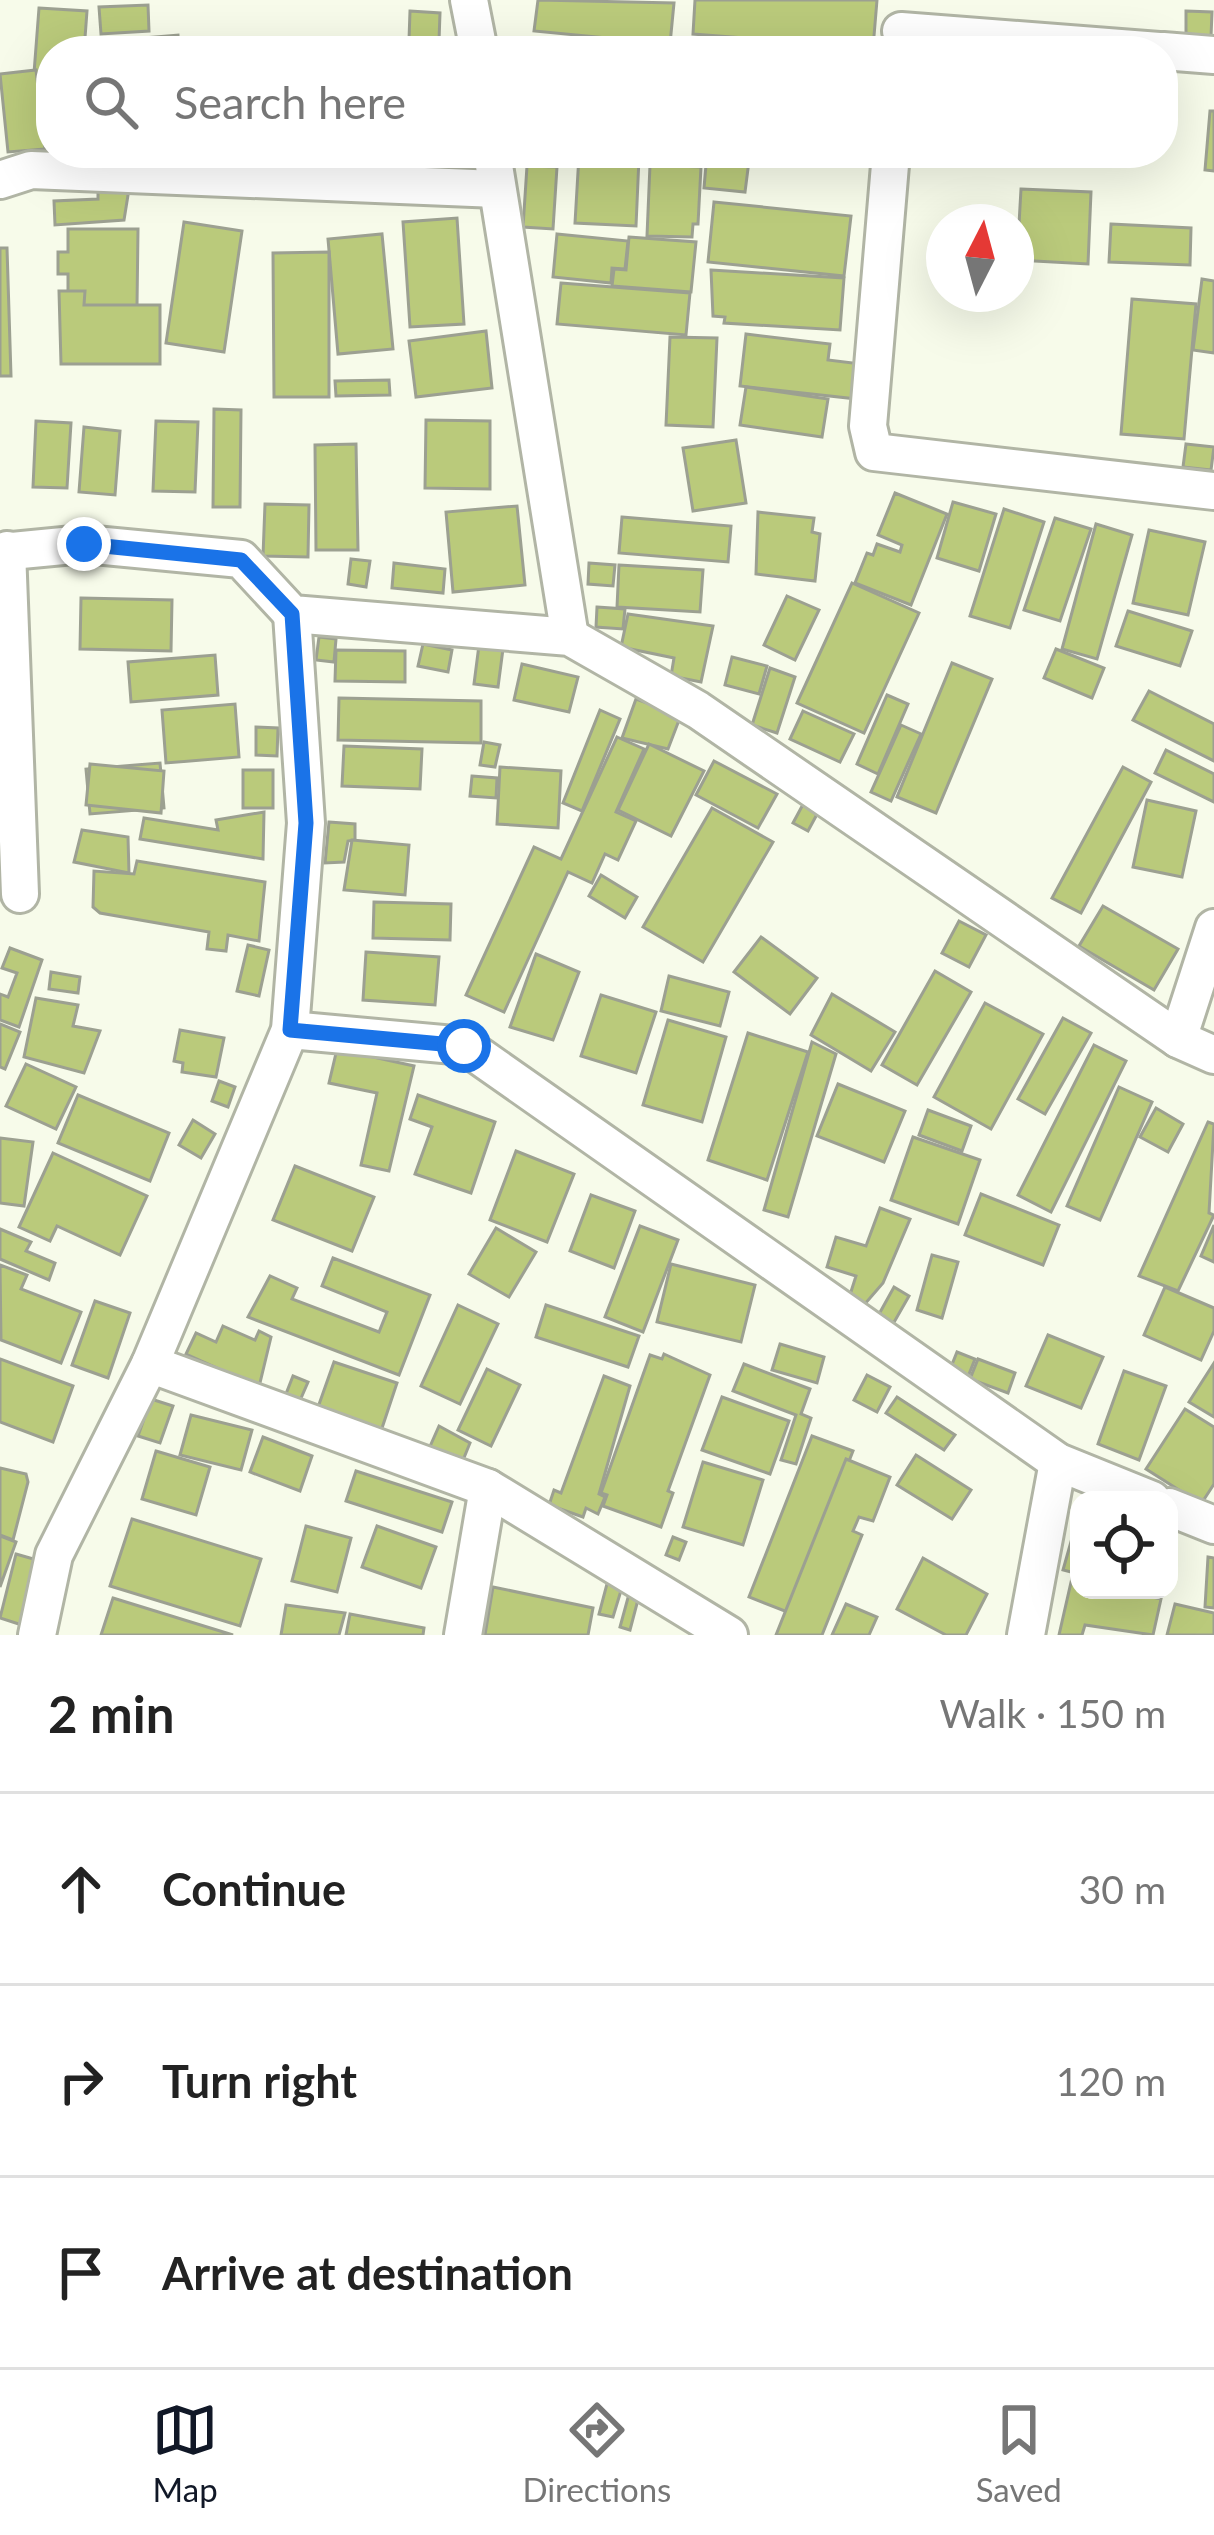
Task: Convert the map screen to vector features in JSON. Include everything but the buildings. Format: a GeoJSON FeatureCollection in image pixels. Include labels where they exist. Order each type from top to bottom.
{"type":"FeatureCollection","features":[{"type":"Feature","properties":{"kind":"street"},"geometry":{"type":"LineString","coordinates":[[469,0],[476,36]]}},
{"type":"Feature","properties":{"kind":"street"},"geometry":{"type":"LineString","coordinates":[[900,27],[998,36]]}},
{"type":"Feature","properties":{"kind":"street"},"geometry":{"type":"LineString","coordinates":[[1178,53],[1214,56]]}},
{"type":"Feature","properties":{"kind":"street"},"geometry":{"type":"LineString","coordinates":[[890,168],[868,426],[874,452],[1214,490]]}},
{"type":"Feature","properties":{"kind":"street"},"geometry":{"type":"LineString","coordinates":[[0,180],[31,170],[494,171],[570,638]]}},
{"type":"Feature","properties":{"kind":"street"},"geometry":{"type":"LineString","coordinates":[[20,894],[4,551],[84,544],[241,560],[292,614],[306,823],[290,1030],[150,1364],[54,1555],[37,1635]]}},
{"type":"Feature","properties":{"kind":"street"},"geometry":{"type":"LineString","coordinates":[[292,614],[570,638],[698,710],[1178,1039],[1214,1054]]}},
{"type":"Feature","properties":{"kind":"street"},"geometry":{"type":"LineString","coordinates":[[1178,1039],[1214,928]]}},
{"type":"Feature","properties":{"kind":"street"},"geometry":{"type":"LineString","coordinates":[[290,1030],[464,1046],[1058,1462],[1130,1491]]}},
{"type":"Feature","properties":{"kind":"street"},"geometry":{"type":"LineString","coordinates":[[150,1364],[488,1488],[729,1635]]}},
{"type":"Feature","properties":{"kind":"street"},"geometry":{"type":"LineString","coordinates":[[1026,1635],[1058,1462]]}},
{"type":"Feature","properties":{"kind":"street"},"geometry":{"type":"LineString","coordinates":[[463,1635],[488,1488]]}},
{"type":"Feature","properties":{"kind":"street"},"geometry":{"type":"LineString","coordinates":[[1178,1511],[1214,1525]]}},
{"type":"Feature","properties":{"kind":"route"},"geometry":{"type":"LineString","coordinates":[[84,544],[241,560],[292,614],[306,823],[290,1030],[464,1046]]}}]}
